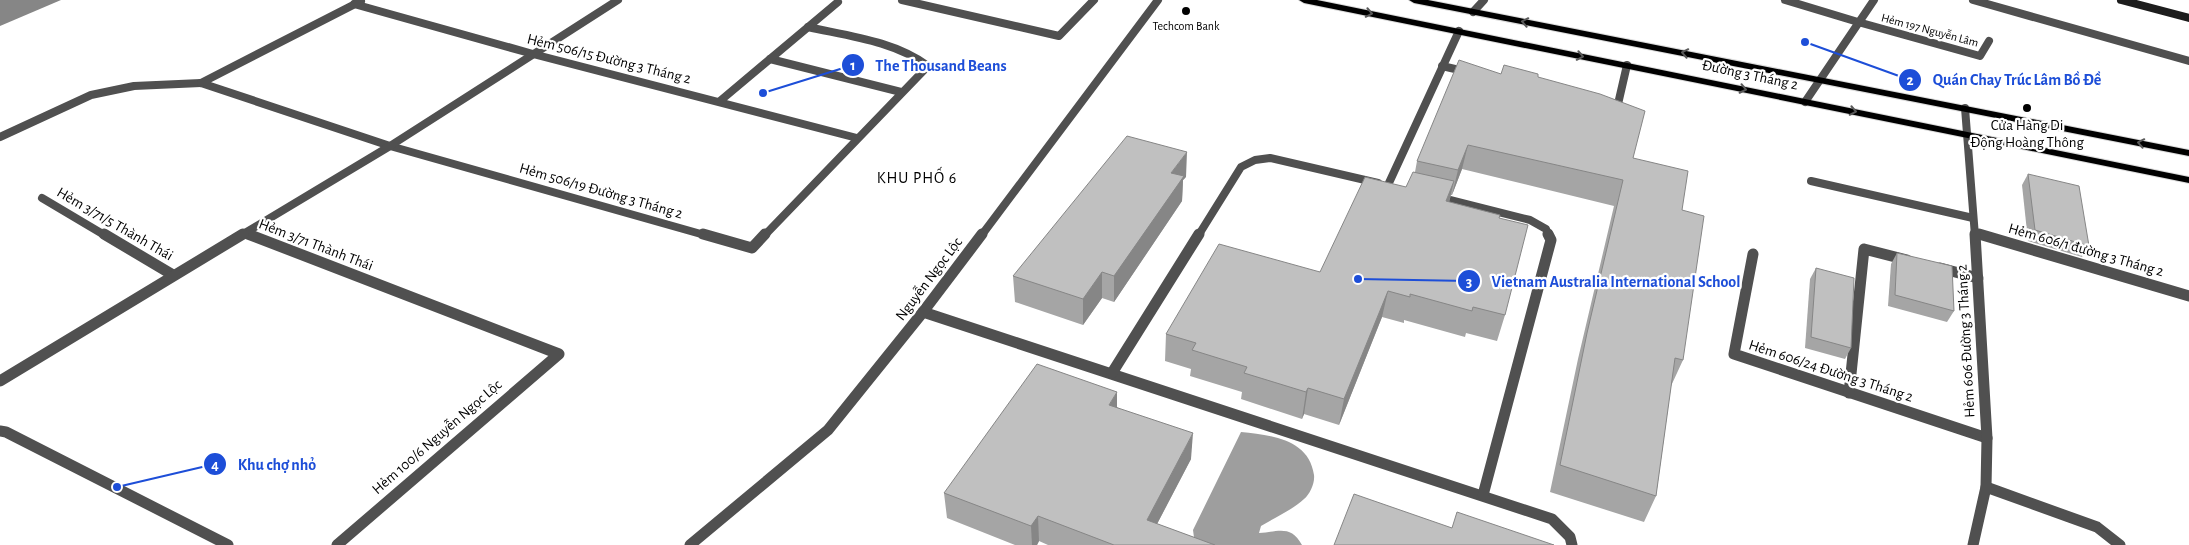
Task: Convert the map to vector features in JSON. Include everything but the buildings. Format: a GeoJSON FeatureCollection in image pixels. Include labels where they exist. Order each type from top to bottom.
{"type":"FeatureCollection","features":[{"type":"Feature","properties":{"kind":"main road","name":"Đường 3 Tháng 2"},"geometry":{"type":"LineString","coordinates":[[1304,0],[2189,180]]}},
{"type":"Feature","properties":{"kind":"main road","name":"Đường 3 Tháng 2"},"geometry":{"type":"LineString","coordinates":[[1414,0],[2189,153]]}},
{"type":"Feature","properties":{"kind":"street"},"geometry":{"type":"LineString","coordinates":[[0,137],[91,95],[134,86],[202,83],[363,0]]}},
{"type":"Feature","properties":{"kind":"street"},"geometry":{"type":"LineString","coordinates":[[245,233],[390,146],[618,0]]}},
{"type":"Feature","properties":{"kind":"street"},"geometry":{"type":"LineString","coordinates":[[720,101],[838,2],[829,0]]}},
{"type":"Feature","properties":{"kind":"street"},"geometry":{"type":"LineString","coordinates":[[902,0],[1059,36],[1094,0]]}},
{"type":"Feature","properties":{"kind":"street","name":"Nguyễn Ngọc Lộc"},"geometry":{"type":"LineString","coordinates":[[690,545],[828,430],[923,312],[1158,0]]}},
{"type":"Feature","properties":{"kind":"street"},"geometry":{"type":"LineString","coordinates":[[1473,12],[1484,0]]}},
{"type":"Feature","properties":{"kind":"street"},"geometry":{"type":"LineString","coordinates":[[1785,0],[1858,22]]}},
{"type":"Feature","properties":{"kind":"street"},"geometry":{"type":"LineString","coordinates":[[1805,102],[1874,0]]}},
{"type":"Feature","properties":{"kind":"street"},"geometry":{"type":"LineString","coordinates":[[1973,0],[2189,61]]}},
{"type":"Feature","properties":{"kind":"street"},"geometry":{"type":"LineString","coordinates":[[2121,0],[2189,18]]}},
{"type":"Feature","properties":{"kind":"street","name":"Hẻm 506/15 Đường 3 Tháng 2"},"geometry":{"type":"LineString","coordinates":[[354,4],[533,54],[857,138]]}},
{"type":"Feature","properties":{"kind":"street","name":"Hẻm 197 Nguyễn Lâm"},"geometry":{"type":"LineString","coordinates":[[1858,22],[1980,56],[1989,41]]}},
{"type":"Feature","properties":{"kind":"street","name":"Hẻm 506/19 Đường 3 Tháng 2"},"geometry":{"type":"LineString","coordinates":[[202,83],[390,146],[752,248],[928,66],[902,50],[808,28]]}},
{"type":"Feature","properties":{"kind":"street"},"geometry":{"type":"LineString","coordinates":[[1112,373],[1241,167],[1255,160],[1270,158],[1393,186],[1442,66],[1459,31]]}},
{"type":"Feature","properties":{"kind":"street"},"geometry":{"type":"LineString","coordinates":[[770,59],[901,92]]}},
{"type":"Feature","properties":{"kind":"street"},"geometry":{"type":"LineString","coordinates":[[1598,100],[1618,104],[1627,65]]}},
{"type":"Feature","properties":{"kind":"street"},"geometry":{"type":"LineString","coordinates":[[1442,66],[1481,75]]}},
{"type":"Feature","properties":{"kind":"street","name":"Hẻm 606 Đường 3 Tháng 2"},"geometry":{"type":"LineString","coordinates":[[1965,108],[1978,278],[1987,438],[1986,487],[1973,545]]}},
{"type":"Feature","properties":{"kind":"street"},"geometry":{"type":"LineString","coordinates":[[1811,181],[1973,218]]}},
{"type":"Feature","properties":{"kind":"street"},"geometry":{"type":"LineString","coordinates":[[1426,194],[1530,220],[1546,229],[1551,240],[1482,495]]}},
{"type":"Feature","properties":{"kind":"street","name":"Hẻm 3/71/5 Thành Thái"},"geometry":{"type":"LineString","coordinates":[[42,198],[174,275]]}},
{"type":"Feature","properties":{"kind":"street","name":"Hẻm 3/71 Thành Thái"},"geometry":{"type":"LineString","coordinates":[[0,381],[245,233],[559,354]]}},
{"type":"Feature","properties":{"kind":"street","name":"Hẻm 606/1 đường 3 Tháng 2"},"geometry":{"type":"LineString","coordinates":[[1975,234],[2189,296]]}},
{"type":"Feature","properties":{"kind":"street"},"geometry":{"type":"LineString","coordinates":[[1849,393],[1864,249],[1978,278]]}},
{"type":"Feature","properties":{"kind":"street","name":"Hẻm 606/24 Đường 3 Tháng 2"},"geometry":{"type":"LineString","coordinates":[[1753,254],[1734,354],[1987,438]]}},
{"type":"Feature","properties":{"kind":"street"},"geometry":{"type":"LineString","coordinates":[[923,312],[1552,519],[1570,538],[1572,545]]}},
{"type":"Feature","properties":{"kind":"street","name":"Hẻm 100/6 Nguyễn Ngọc Lộc"},"geometry":{"type":"LineString","coordinates":[[336,545],[559,354]]}},
{"type":"Feature","properties":{"kind":"street"},"geometry":{"type":"LineString","coordinates":[[0,431],[6,432],[228,545]]}},
{"type":"Feature","properties":{"kind":"street"},"geometry":{"type":"LineString","coordinates":[[1986,487],[2097,527],[2120,545]]}},
{"type":"Feature","properties":{"kind":"shaded area"},"geometry":{"type":"Polygon","coordinates":[[[1241,432],[1276,437],[1287,441],[1297,446],[1311,463],[1314,478],[1313,485],[1308,494],[1295,506],[1261,526],[1259,533],[1288,532],[1298,538],[1302,545],[1195,545],[1193,530],[1241,432]]]}},
{"type":"Feature","properties":{"kind":"place","name":"Techcom Bank"},"geometry":{"type":"Point","coordinates":[1186,11]}},
{"type":"Feature","properties":{"kind":"place","name":"Quán Chay Trúc Lâm Bồ Đề"},"geometry":{"type":"Point","coordinates":[1805,42]}},
{"type":"Feature","properties":{"kind":"place","name":"The Thousand Beans"},"geometry":{"type":"Point","coordinates":[763,93]}},
{"type":"Feature","properties":{"kind":"place","name":"Cửa Hàng Di Động Hoàng Thông"},"geometry":{"type":"Point","coordinates":[2027,108]}},
{"type":"Feature","properties":{"kind":"place","name":"Vietnam Australia International School"},"geometry":{"type":"Point","coordinates":[1358,279]}},
{"type":"Feature","properties":{"kind":"place","name":"Khu chợ nhỏ"},"geometry":{"type":"Point","coordinates":[117,487]}},
{"type":"Feature","properties":{"kind":"district","name":"KHU PHỐ 6"},"geometry":{"type":"Point","coordinates":[917,178]}}]}
